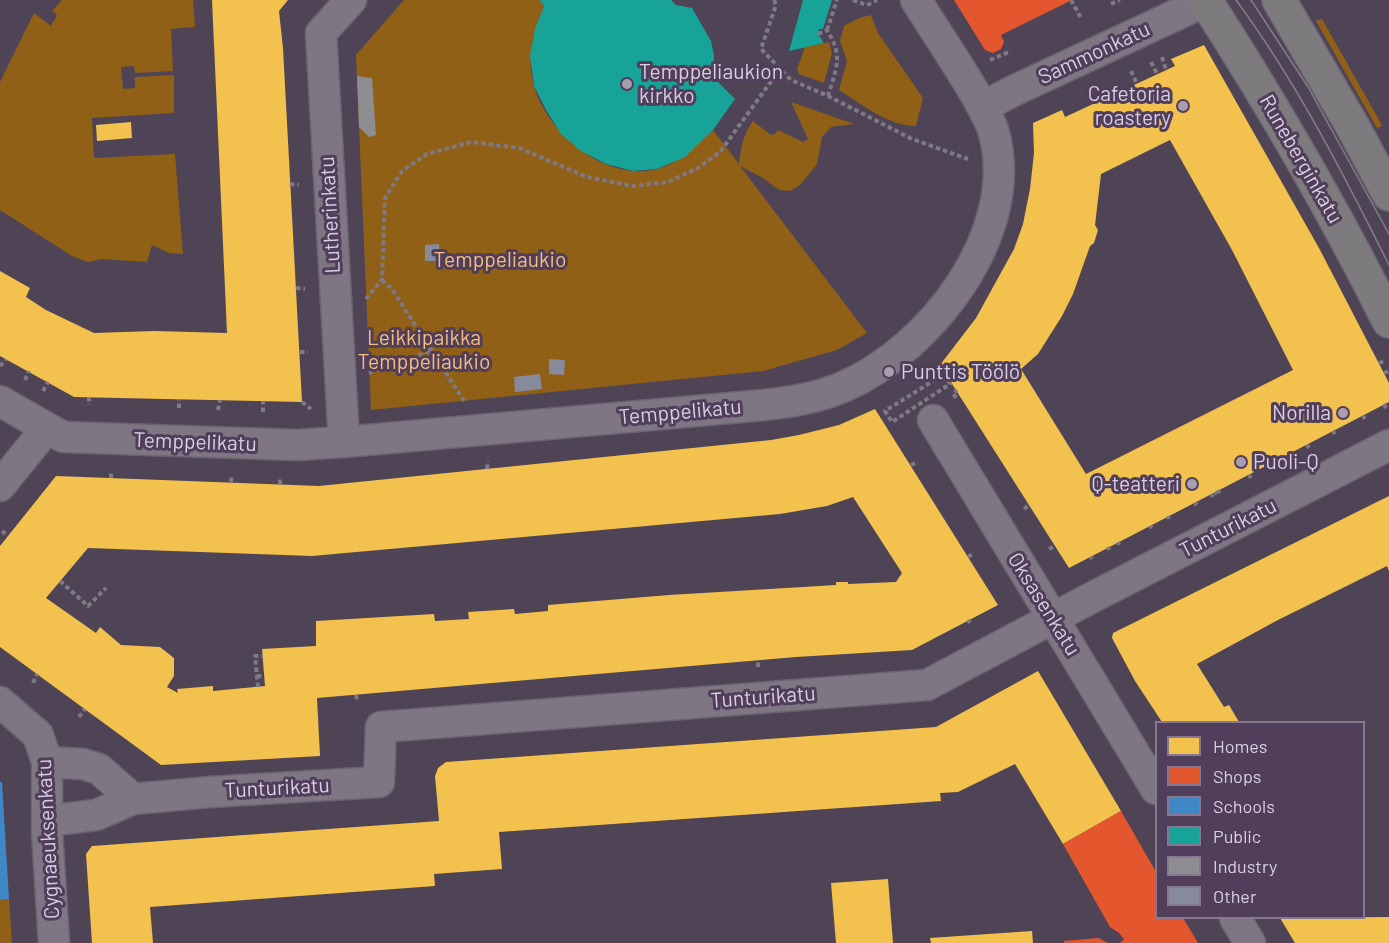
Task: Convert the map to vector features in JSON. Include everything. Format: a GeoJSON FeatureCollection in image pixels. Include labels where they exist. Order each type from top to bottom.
{"type":"FeatureCollection","features":[{"type":"Feature","properties":{"kind":"main road"},"geometry":{"type":"LineString","coordinates":[[1279,0],[1389,194]]}},
{"type":"Feature","properties":{"kind":"main road","name":"Runeberginkatu"},"geometry":{"type":"LineString","coordinates":[[1205,1],[1240,53],[1299,153],[1389,321]]}},
{"type":"Feature","properties":{"kind":"street","name":"Lutherinkatu"},"geometry":{"type":"LineString","coordinates":[[344,442],[321,33],[351,0]]}},
{"type":"Feature","properties":{"kind":"street","name":"Temppelikatu"},"geometry":{"type":"LineString","coordinates":[[0,401],[63,437],[297,445],[764,405],[799,401],[843,387],[892,358],[934,320],[961,285],[980,251],[992,216],[997,188],[998,156],[994,131],[983,108],[916,0]]}},
{"type":"Feature","properties":{"kind":"street","name":"Sammonkatu"},"geometry":{"type":"LineString","coordinates":[[983,108],[1013,91],[1205,1]]}},
{"type":"Feature","properties":{"kind":"street","name":"Oksasenkatu"},"geometry":{"type":"LineString","coordinates":[[933,420],[1155,787]]}},
{"type":"Feature","properties":{"kind":"street"},"geometry":{"type":"LineString","coordinates":[[0,486],[46,429]]}},
{"type":"Feature","properties":{"kind":"street","name":"Tunturikatu"},"geometry":{"type":"LineString","coordinates":[[47,821],[96,815],[133,799],[379,782],[381,727],[927,685],[1052,618],[1389,445]]}},
{"type":"Feature","properties":{"kind":"street"},"geometry":{"type":"LineString","coordinates":[[0,702],[42,748],[99,769],[133,799]]}},
{"type":"Feature","properties":{"kind":"street","name":"Cygnaeuksenkatu"},"geometry":{"type":"LineString","coordinates":[[42,748],[54,943]]}},
{"type":"Feature","properties":{"kind":"street"},"geometry":{"type":"LineString","coordinates":[[1236,919],[1250,943]]}},
{"type":"Feature","properties":{"kind":"path"},"geometry":{"type":"LineString","coordinates":[[774,0],[776,5],[761,49],[791,80],[828,96],[912,139],[969,160]]}},
{"type":"Feature","properties":{"kind":"path"},"geometry":{"type":"LineString","coordinates":[[828,96],[838,62],[836,45],[827,30],[837,0]]}},
{"type":"Feature","properties":{"kind":"path"},"geometry":{"type":"LineString","coordinates":[[853,0],[867,5],[877,0]]}},
{"type":"Feature","properties":{"kind":"path"},"geometry":{"type":"LineString","coordinates":[[1071,0],[1081,18]]}},
{"type":"Feature","properties":{"kind":"path"},"geometry":{"type":"LineString","coordinates":[[1111,4],[1120,0]]}},
{"type":"Feature","properties":{"kind":"path"},"geometry":{"type":"LineString","coordinates":[[818,33],[827,30]]}},
{"type":"Feature","properties":{"kind":"path"},"geometry":{"type":"LineString","coordinates":[[988,61],[1011,51]]}},
{"type":"Feature","properties":{"kind":"path"},"geometry":{"type":"LineString","coordinates":[[1161,57],[1166,70]]}},
{"type":"Feature","properties":{"kind":"path"},"geometry":{"type":"LineString","coordinates":[[1151,62],[1157,74]]}},
{"type":"Feature","properties":{"kind":"path"},"geometry":{"type":"LineString","coordinates":[[361,304],[381,280],[385,198],[402,171],[427,154],[471,142],[519,148],[587,177],[633,186],[668,182],[698,168],[720,152],[780,69]]}},
{"type":"Feature","properties":{"kind":"path"},"geometry":{"type":"LineString","coordinates":[[1131,71],[1137,84]]}},
{"type":"Feature","properties":{"kind":"path"},"geometry":{"type":"LineString","coordinates":[[290,184],[299,185]]}},
{"type":"Feature","properties":{"kind":"path"},"geometry":{"type":"LineString","coordinates":[[381,280],[392,290],[465,404]]}},
{"type":"Feature","properties":{"kind":"path"},"geometry":{"type":"LineString","coordinates":[[296,288],[305,289]]}},
{"type":"Feature","properties":{"kind":"path"},"geometry":{"type":"LineString","coordinates":[[365,373],[431,351]]}},
{"type":"Feature","properties":{"kind":"path"},"geometry":{"type":"LineString","coordinates":[[300,352],[308,352]]}},
{"type":"Feature","properties":{"kind":"path"},"geometry":{"type":"LineString","coordinates":[[0,366],[6,359]]}},
{"type":"Feature","properties":{"kind":"path"},"geometry":{"type":"LineString","coordinates":[[25,380],[29,371]]}},
{"type":"Feature","properties":{"kind":"path"},"geometry":{"type":"LineString","coordinates":[[897,418],[892,422],[885,411],[944,374],[950,384],[945,387]]}},
{"type":"Feature","properties":{"kind":"path"},"geometry":{"type":"LineString","coordinates":[[43,391],[48,382]]}},
{"type":"Feature","properties":{"kind":"path"},"geometry":{"type":"LineString","coordinates":[[957,390],[952,393],[959,403]]}},
{"type":"Feature","properties":{"kind":"path"},"geometry":{"type":"LineString","coordinates":[[89,397],[89,405]]}},
{"type":"Feature","properties":{"kind":"path"},"geometry":{"type":"LineString","coordinates":[[179,399],[179,408]]}},
{"type":"Feature","properties":{"kind":"path"},"geometry":{"type":"LineString","coordinates":[[218,410],[220,400]]}},
{"type":"Feature","properties":{"kind":"path"},"geometry":{"type":"LineString","coordinates":[[263,401],[263,412]]}},
{"type":"Feature","properties":{"kind":"path"},"geometry":{"type":"LineString","coordinates":[[302,402],[311,409]]}},
{"type":"Feature","properties":{"kind":"path"},"geometry":{"type":"LineString","coordinates":[[488,461],[488,469]]}},
{"type":"Feature","properties":{"kind":"path"},"geometry":{"type":"LineString","coordinates":[[911,465],[918,462]]}},
{"type":"Feature","properties":{"kind":"path"},"geometry":{"type":"LineString","coordinates":[[231,482],[232,476]]}},
{"type":"Feature","properties":{"kind":"path"},"geometry":{"type":"LineString","coordinates":[[280,477],[280,484]]}},
{"type":"Feature","properties":{"kind":"path"},"geometry":{"type":"LineString","coordinates":[[1024,509],[1029,506]]}},
{"type":"Feature","properties":{"kind":"path"},"geometry":{"type":"LineString","coordinates":[[2,531],[8,536]]}},
{"type":"Feature","properties":{"kind":"path"},"geometry":{"type":"LineString","coordinates":[[1049,549],[1055,546]]}},
{"type":"Feature","properties":{"kind":"path"},"geometry":{"type":"LineString","coordinates":[[968,557],[974,553]]}},
{"type":"Feature","properties":{"kind":"path"},"geometry":{"type":"LineString","coordinates":[[60,581],[88,606],[106,588]]}},
{"type":"Feature","properties":{"kind":"path"},"geometry":{"type":"LineString","coordinates":[[258,687],[255,656],[263,656]]}},
{"type":"Feature","properties":{"kind":"path"},"geometry":{"type":"LineString","coordinates":[[758,661],[758,667]]}},
{"type":"Feature","properties":{"kind":"path"},"geometry":{"type":"LineString","coordinates":[[33,682],[37,674]]}},
{"type":"Feature","properties":{"kind":"path"},"geometry":{"type":"LineString","coordinates":[[257,676],[264,676]]}},
{"type":"Feature","properties":{"kind":"path"},"geometry":{"type":"LineString","coordinates":[[79,717],[85,709]]}},
{"type":"Feature","properties":{"kind":"green space"},"geometry":{"type":"Polygon","coordinates":[[[62,0],[193,0],[195,27],[171,29],[173,71],[135,73],[134,66],[121,67],[123,89],[135,88],[135,77],[174,75],[174,113],[92,118],[94,158],[175,154],[183,254],[169,253],[152,245],[147,262],[102,259],[88,262],[72,256],[0,210],[0,82],[34,13],[51,26],[57,15],[52,11],[62,0]]]}},
{"type":"Feature","properties":{"kind":"green space","name":"Temppeliaukio"},"geometry":{"type":"Polygon","coordinates":[[[404,0],[539,0],[544,6],[534,35],[531,65],[534,86],[541,104],[565,137],[599,161],[618,168],[637,171],[657,169],[673,163],[713,130],[739,164],[743,141],[753,121],[771,135],[778,130],[803,142],[808,139],[791,102],[854,124],[831,127],[822,137],[817,164],[800,185],[790,191],[779,190],[763,178],[740,166],[867,333],[837,350],[763,371],[371,410],[356,55],[404,0]]]}},
{"type":"Feature","properties":{"kind":"green space"},"geometry":{"type":"Polygon","coordinates":[[[871,15],[878,33],[923,98],[916,126],[885,118],[839,90],[847,61],[840,41],[844,26],[871,15]]]}},
{"type":"Feature","properties":{"kind":"green space"},"geometry":{"type":"Polygon","coordinates":[[[1322,19],[1382,126],[1377,128],[1316,21],[1322,19]]]}},
{"type":"Feature","properties":{"kind":"green space"},"geometry":{"type":"Polygon","coordinates":[[[829,42],[832,53],[824,83],[799,74],[797,69],[805,47],[829,42]]]}},
{"type":"Feature","properties":{"kind":"green space"},"geometry":{"type":"Polygon","coordinates":[[[9,899],[12,943],[0,943],[0,900],[9,899]]]}},
{"type":"Feature","properties":{"kind":"building: Homes"},"geometry":{"type":"Polygon","coordinates":[[[212,0],[288,0],[279,11],[283,48],[302,402],[74,397],[0,356],[0,271],[30,288],[26,297],[46,310],[94,333],[154,331],[227,333],[212,0]]]}},
{"type":"Feature","properties":{"kind":"building: Homes"},"geometry":{"type":"Polygon","coordinates":[[[1204,45],[1319,248],[1389,383],[1389,402],[1069,568],[940,365],[976,318],[1014,249],[1023,224],[1030,189],[1034,153],[1033,123],[1062,110],[1065,117],[1175,66],[1171,59],[1204,45]],[[1170,140],[1101,174],[1095,225],[1098,230],[1094,243],[1090,246],[1073,294],[1062,316],[1038,354],[1021,369],[1086,474],[1293,370],[1232,250],[1170,140]]]}},
{"type":"Feature","properties":{"kind":"building: Homes"},"geometry":{"type":"Polygon","coordinates":[[[131,122],[132,138],[97,141],[96,125],[131,122]]]}},
{"type":"Feature","properties":{"kind":"building: Homes"},"geometry":{"type":"Polygon","coordinates":[[[875,409],[998,605],[912,650],[796,657],[317,698],[320,756],[161,765],[0,647],[0,546],[56,476],[319,486],[771,440],[839,425],[875,409]],[[853,497],[827,506],[780,514],[312,556],[88,548],[46,598],[96,633],[100,627],[121,645],[160,647],[174,658],[174,676],[167,687],[178,693],[177,689],[213,686],[213,691],[265,686],[262,649],[316,646],[316,621],[434,614],[435,621],[469,619],[468,612],[514,609],[515,614],[548,611],[548,605],[836,585],[836,582],[848,582],[848,584],[896,582],[902,573],[853,497]]]}},
{"type":"Feature","properties":{"kind":"building: Homes"},"geometry":{"type":"Polygon","coordinates":[[[1389,496],[1389,571],[1387,566],[1278,620],[1197,664],[1224,707],[1229,705],[1238,721],[1161,721],[1135,681],[1112,638],[1113,633],[1389,496]]]}},
{"type":"Feature","properties":{"kind":"building: Homes"},"geometry":{"type":"Polygon","coordinates":[[[1038,671],[1121,811],[1063,844],[1015,764],[958,792],[940,793],[941,801],[499,832],[502,869],[434,874],[435,886],[150,907],[153,943],[92,943],[86,854],[92,846],[439,821],[435,776],[438,768],[446,762],[936,727],[1038,671]]]}},
{"type":"Feature","properties":{"kind":"building: Homes"},"geometry":{"type":"Polygon","coordinates":[[[888,879],[893,943],[836,943],[831,883],[888,879]]]}},
{"type":"Feature","properties":{"kind":"building: Homes"},"geometry":{"type":"Polygon","coordinates":[[[1389,917],[1389,943],[1295,943],[1281,919],[1365,919],[1389,917]]]}},
{"type":"Feature","properties":{"kind":"building: Homes"},"geometry":{"type":"Polygon","coordinates":[[[1032,931],[1033,943],[931,943],[930,938],[1032,931]]]}},
{"type":"Feature","properties":{"kind":"building: Shops"},"geometry":{"type":"Polygon","coordinates":[[[954,0],[1072,0],[1001,35],[1004,42],[1001,49],[993,53],[985,50],[954,0]]]}},
{"type":"Feature","properties":{"kind":"building: Shops"},"geometry":{"type":"Polygon","coordinates":[[[1121,811],[1155,870],[1155,919],[1184,919],[1198,943],[1120,943],[1124,939],[1110,927],[1063,844],[1121,811]]]}},
{"type":"Feature","properties":{"kind":"building: Shops"},"geometry":{"type":"Polygon","coordinates":[[[1098,938],[1108,943],[1064,943],[1064,941],[1098,938]]]}},
{"type":"Feature","properties":{"kind":"building: Schools"},"geometry":{"type":"Polygon","coordinates":[[[0,782],[2,782],[9,899],[0,900],[0,782]]]}},
{"type":"Feature","properties":{"kind":"building: Public","name":"Temppeliaukion kirkko"},"geometry":{"type":"Polygon","coordinates":[[[539,0],[671,0],[676,5],[692,8],[711,41],[714,55],[714,78],[735,99],[713,130],[685,157],[657,169],[633,171],[606,164],[581,151],[561,134],[534,86],[530,56],[535,29],[544,6],[539,0]]]}},
{"type":"Feature","properties":{"kind":"building: Public"},"geometry":{"type":"Polygon","coordinates":[[[803,0],[832,0],[823,29],[819,29],[818,34],[824,43],[789,51],[803,0]]]}},
{"type":"Feature","properties":{"kind":"building: Industry"},"geometry":{"type":"Polygon","coordinates":[[[357,76],[372,78],[376,135],[369,137],[359,127],[357,76]]]}},
{"type":"Feature","properties":{"kind":"building: Other"},"geometry":{"type":"Polygon","coordinates":[[[439,244],[440,261],[425,261],[425,245],[439,244]]]}},
{"type":"Feature","properties":{"kind":"building: Other"},"geometry":{"type":"Polygon","coordinates":[[[549,359],[565,360],[564,375],[549,374],[549,359]]]}},
{"type":"Feature","properties":{"kind":"building: Other"},"geometry":{"type":"Polygon","coordinates":[[[540,374],[542,389],[515,392],[514,377],[540,374]]]}},
{"type":"Feature","properties":{"kind":"tram line"},"geometry":{"type":"LineString","coordinates":[[1236,0],[1299,96],[1337,163],[1389,265]]}},
{"type":"Feature","properties":{"kind":"tram line"},"geometry":{"type":"LineString","coordinates":[[1251,0],[1308,87],[1389,234]]}},
{"type":"Feature","properties":{"kind":"place","name":"Temppeliaukion kirkko"},"geometry":{"type":"Point","coordinates":[627,84]}},
{"type":"Feature","properties":{"kind":"place","name":"Cafetoria roastery"},"geometry":{"type":"Point","coordinates":[1183,106]}},
{"type":"Feature","properties":{"kind":"place","name":"Punttis Töölö"},"geometry":{"type":"Point","coordinates":[889,372]}},
{"type":"Feature","properties":{"kind":"place","name":"Norilla"},"geometry":{"type":"Point","coordinates":[1343,413]}},
{"type":"Feature","properties":{"kind":"place","name":"Puoli-Q"},"geometry":{"type":"Point","coordinates":[1241,462]}},
{"type":"Feature","properties":{"kind":"place","name":"Q-teatteri"},"geometry":{"type":"Point","coordinates":[1192,484]}},
{"type":"Feature","properties":{"kind":"park label","name":"Leikkipaikka Temppeliaukio"},"geometry":{"type":"Point","coordinates":[424,350]}}]}
